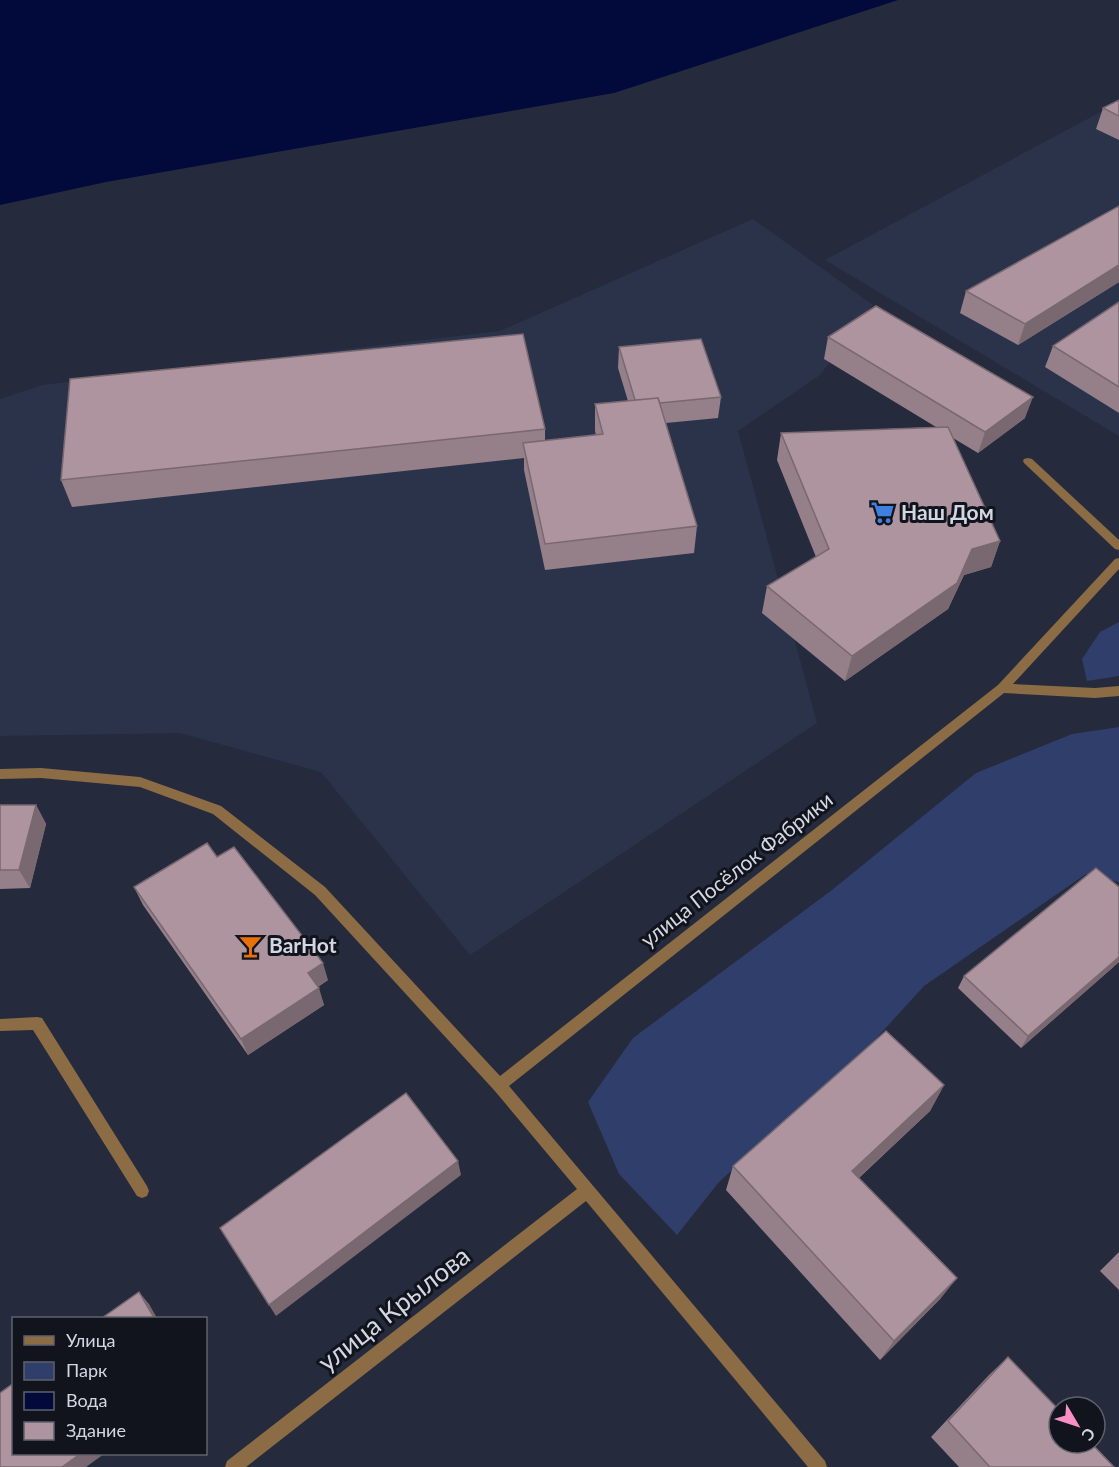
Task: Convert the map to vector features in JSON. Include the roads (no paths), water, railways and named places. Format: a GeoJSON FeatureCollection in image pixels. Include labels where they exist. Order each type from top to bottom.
{"type":"FeatureCollection","features":[{"type":"Feature","properties":{"kind":"street"},"geometry":{"type":"LineString","coordinates":[[1028,461],[1119,546]]}},
{"type":"Feature","properties":{"kind":"street","name":"улица Посёлок Фабрики"},"geometry":{"type":"LineString","coordinates":[[499,1085],[1002,688],[1119,562]]}},
{"type":"Feature","properties":{"kind":"street"},"geometry":{"type":"LineString","coordinates":[[1002,688],[1095,693],[1119,691]]}},
{"type":"Feature","properties":{"kind":"street"},"geometry":{"type":"LineString","coordinates":[[0,774],[41,773],[140,782],[217,810],[320,891],[499,1085],[819,1467]]}},
{"type":"Feature","properties":{"kind":"street"},"geometry":{"type":"LineString","coordinates":[[0,1025],[38,1023],[142,1191]]}},
{"type":"Feature","properties":{"kind":"street","name":"улица Крылова"},"geometry":{"type":"LineString","coordinates":[[233,1467],[587,1191]]}},
{"type":"Feature","properties":{"kind":"water"},"geometry":{"type":"Polygon","coordinates":[[[0,0],[898,0],[614,93],[106,182],[0,205],[0,0]]]}},
{"type":"Feature","properties":{"kind":"place","name":"Наш Дом"},"geometry":{"type":"Point","coordinates":[883,513]}},
{"type":"Feature","properties":{"kind":"place","name":"BarHot"},"geometry":{"type":"Point","coordinates":[251,946]}}]}
